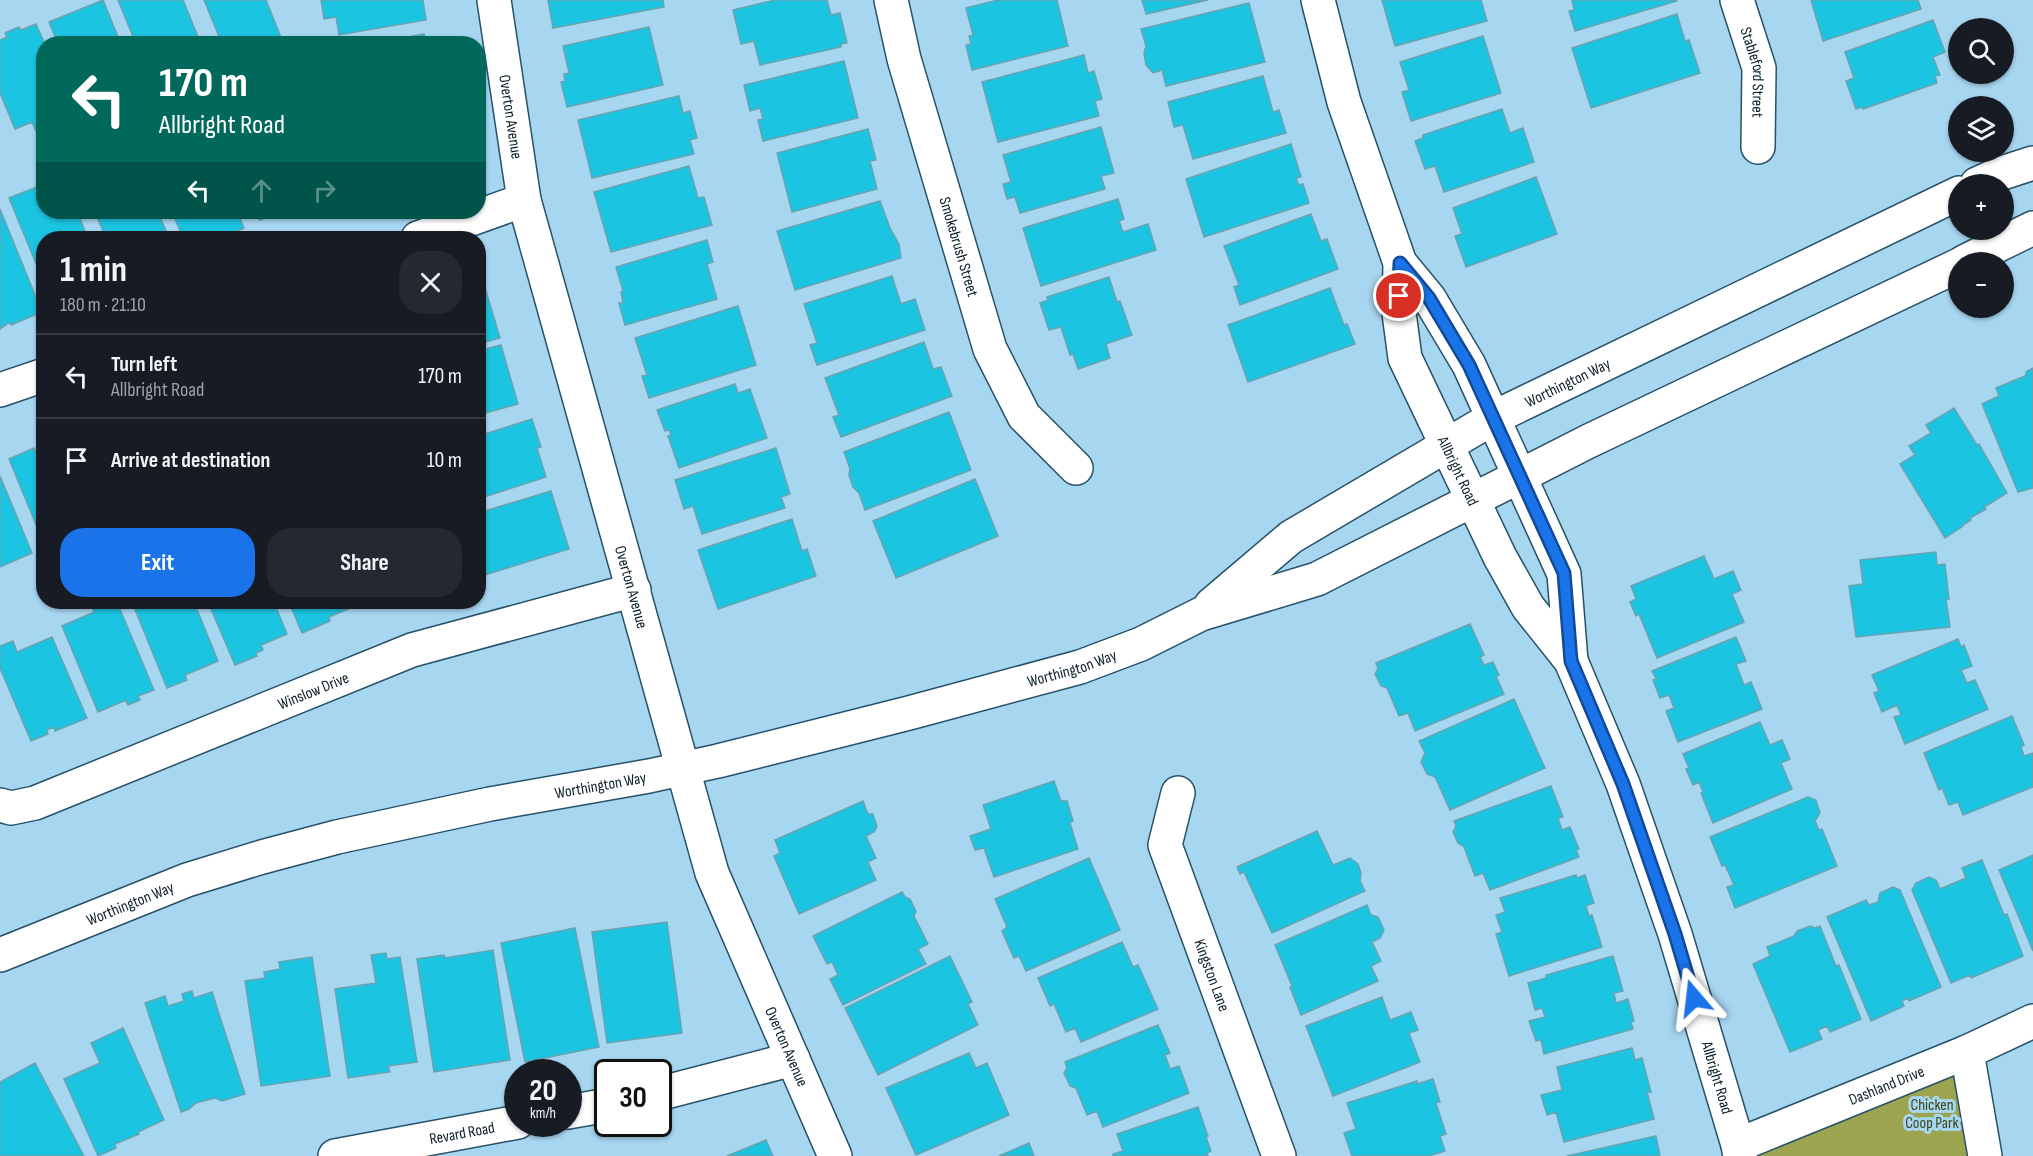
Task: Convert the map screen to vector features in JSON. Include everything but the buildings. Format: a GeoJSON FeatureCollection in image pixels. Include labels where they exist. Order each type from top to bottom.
{"type":"FeatureCollection","features":[{"type":"Feature","properties":{"kind":"street","name":"Overton Avenue"},"geometry":{"type":"LineString","coordinates":[[494,0],[524,200],[634,590],[681,769],[712,873],[835,1156]]}},
{"type":"Feature","properties":{"kind":"street","name":"Smokebrush Street"},"geometry":{"type":"LineString","coordinates":[[891,0],[904,59],[990,349],[1023,416],[1076,468]]}},
{"type":"Feature","properties":{"kind":"street","name":"Allbright Road"},"geometry":{"type":"LineString","coordinates":[[1318,0],[1344,102],[1400,263],[1399,313],[1405,358],[1500,557],[1528,607],[1571,661],[1623,784],[1675,934],[1739,1150]]}},
{"type":"Feature","properties":{"kind":"street","name":"Stableford Street"},"geometry":{"type":"LineString","coordinates":[[1737,0],[1759,69],[1758,147]]}},
{"type":"Feature","properties":{"kind":"street"},"geometry":{"type":"LineString","coordinates":[[1999,174],[2033,163]]}},
{"type":"Feature","properties":{"kind":"street","name":"Worthington Way"},"geometry":{"type":"LineString","coordinates":[[1201,614],[1291,537],[1493,418],[1948,198]]}},
{"type":"Feature","properties":{"kind":"street"},"geometry":{"type":"LineString","coordinates":[[486,214],[524,200]]}},
{"type":"Feature","properties":{"kind":"street"},"geometry":{"type":"LineString","coordinates":[[438,231],[471,219]]}},
{"type":"Feature","properties":{"kind":"street"},"geometry":{"type":"LineString","coordinates":[[1984,252],[2033,228]]}},
{"type":"Feature","properties":{"kind":"street","name":"Allbright Road"},"geometry":{"type":"LineString","coordinates":[[1400,263],[1429,298],[1469,365],[1564,573],[1571,661]]}},
{"type":"Feature","properties":{"kind":"street","name":"Worthington Way"},"geometry":{"type":"LineString","coordinates":[[0,955],[187,880],[337,837],[490,804],[681,769],[909,713],[1080,667],[1141,644],[1201,614],[1317,579],[1589,441],[1948,270]]}},
{"type":"Feature","properties":{"kind":"street"},"geometry":{"type":"LineString","coordinates":[[0,390],[36,378]]}},
{"type":"Feature","properties":{"kind":"street","name":"Winslow Drive"},"geometry":{"type":"LineString","coordinates":[[0,805],[11,808],[35,802],[412,650],[634,590]]}},
{"type":"Feature","properties":{"kind":"street","name":"Kingston Lane"},"geometry":{"type":"LineString","coordinates":[[1178,793],[1165,845],[1280,1156]]}},
{"type":"Feature","properties":{"kind":"street","name":"Dashland Drive"},"geometry":{"type":"LineString","coordinates":[[1739,1150],[1967,1052],[2033,1021]]}},
{"type":"Feature","properties":{"kind":"street"},"geometry":{"type":"LineString","coordinates":[[1967,1052],[1985,1156]]}},
{"type":"Feature","properties":{"kind":"street"},"geometry":{"type":"LineString","coordinates":[[672,1090],[793,1059]]}},
{"type":"Feature","properties":{"kind":"street","name":"Revard Road"},"geometry":{"type":"LineString","coordinates":[[335,1156],[504,1125]]}},
{"type":"Feature","properties":{"kind":"green space","name":"Chicken Coop Park"},"geometry":{"type":"Polygon","coordinates":[[[1967,1052],[1985,1156],[1740,1156],[1967,1052]]]}},
{"type":"Feature","properties":{"kind":"route"},"geometry":{"type":"LineString","coordinates":[[1399,296],[1400,263],[1429,298],[1469,365],[1564,573],[1571,661],[1623,784],[1675,934],[1694,998]]}}]}
